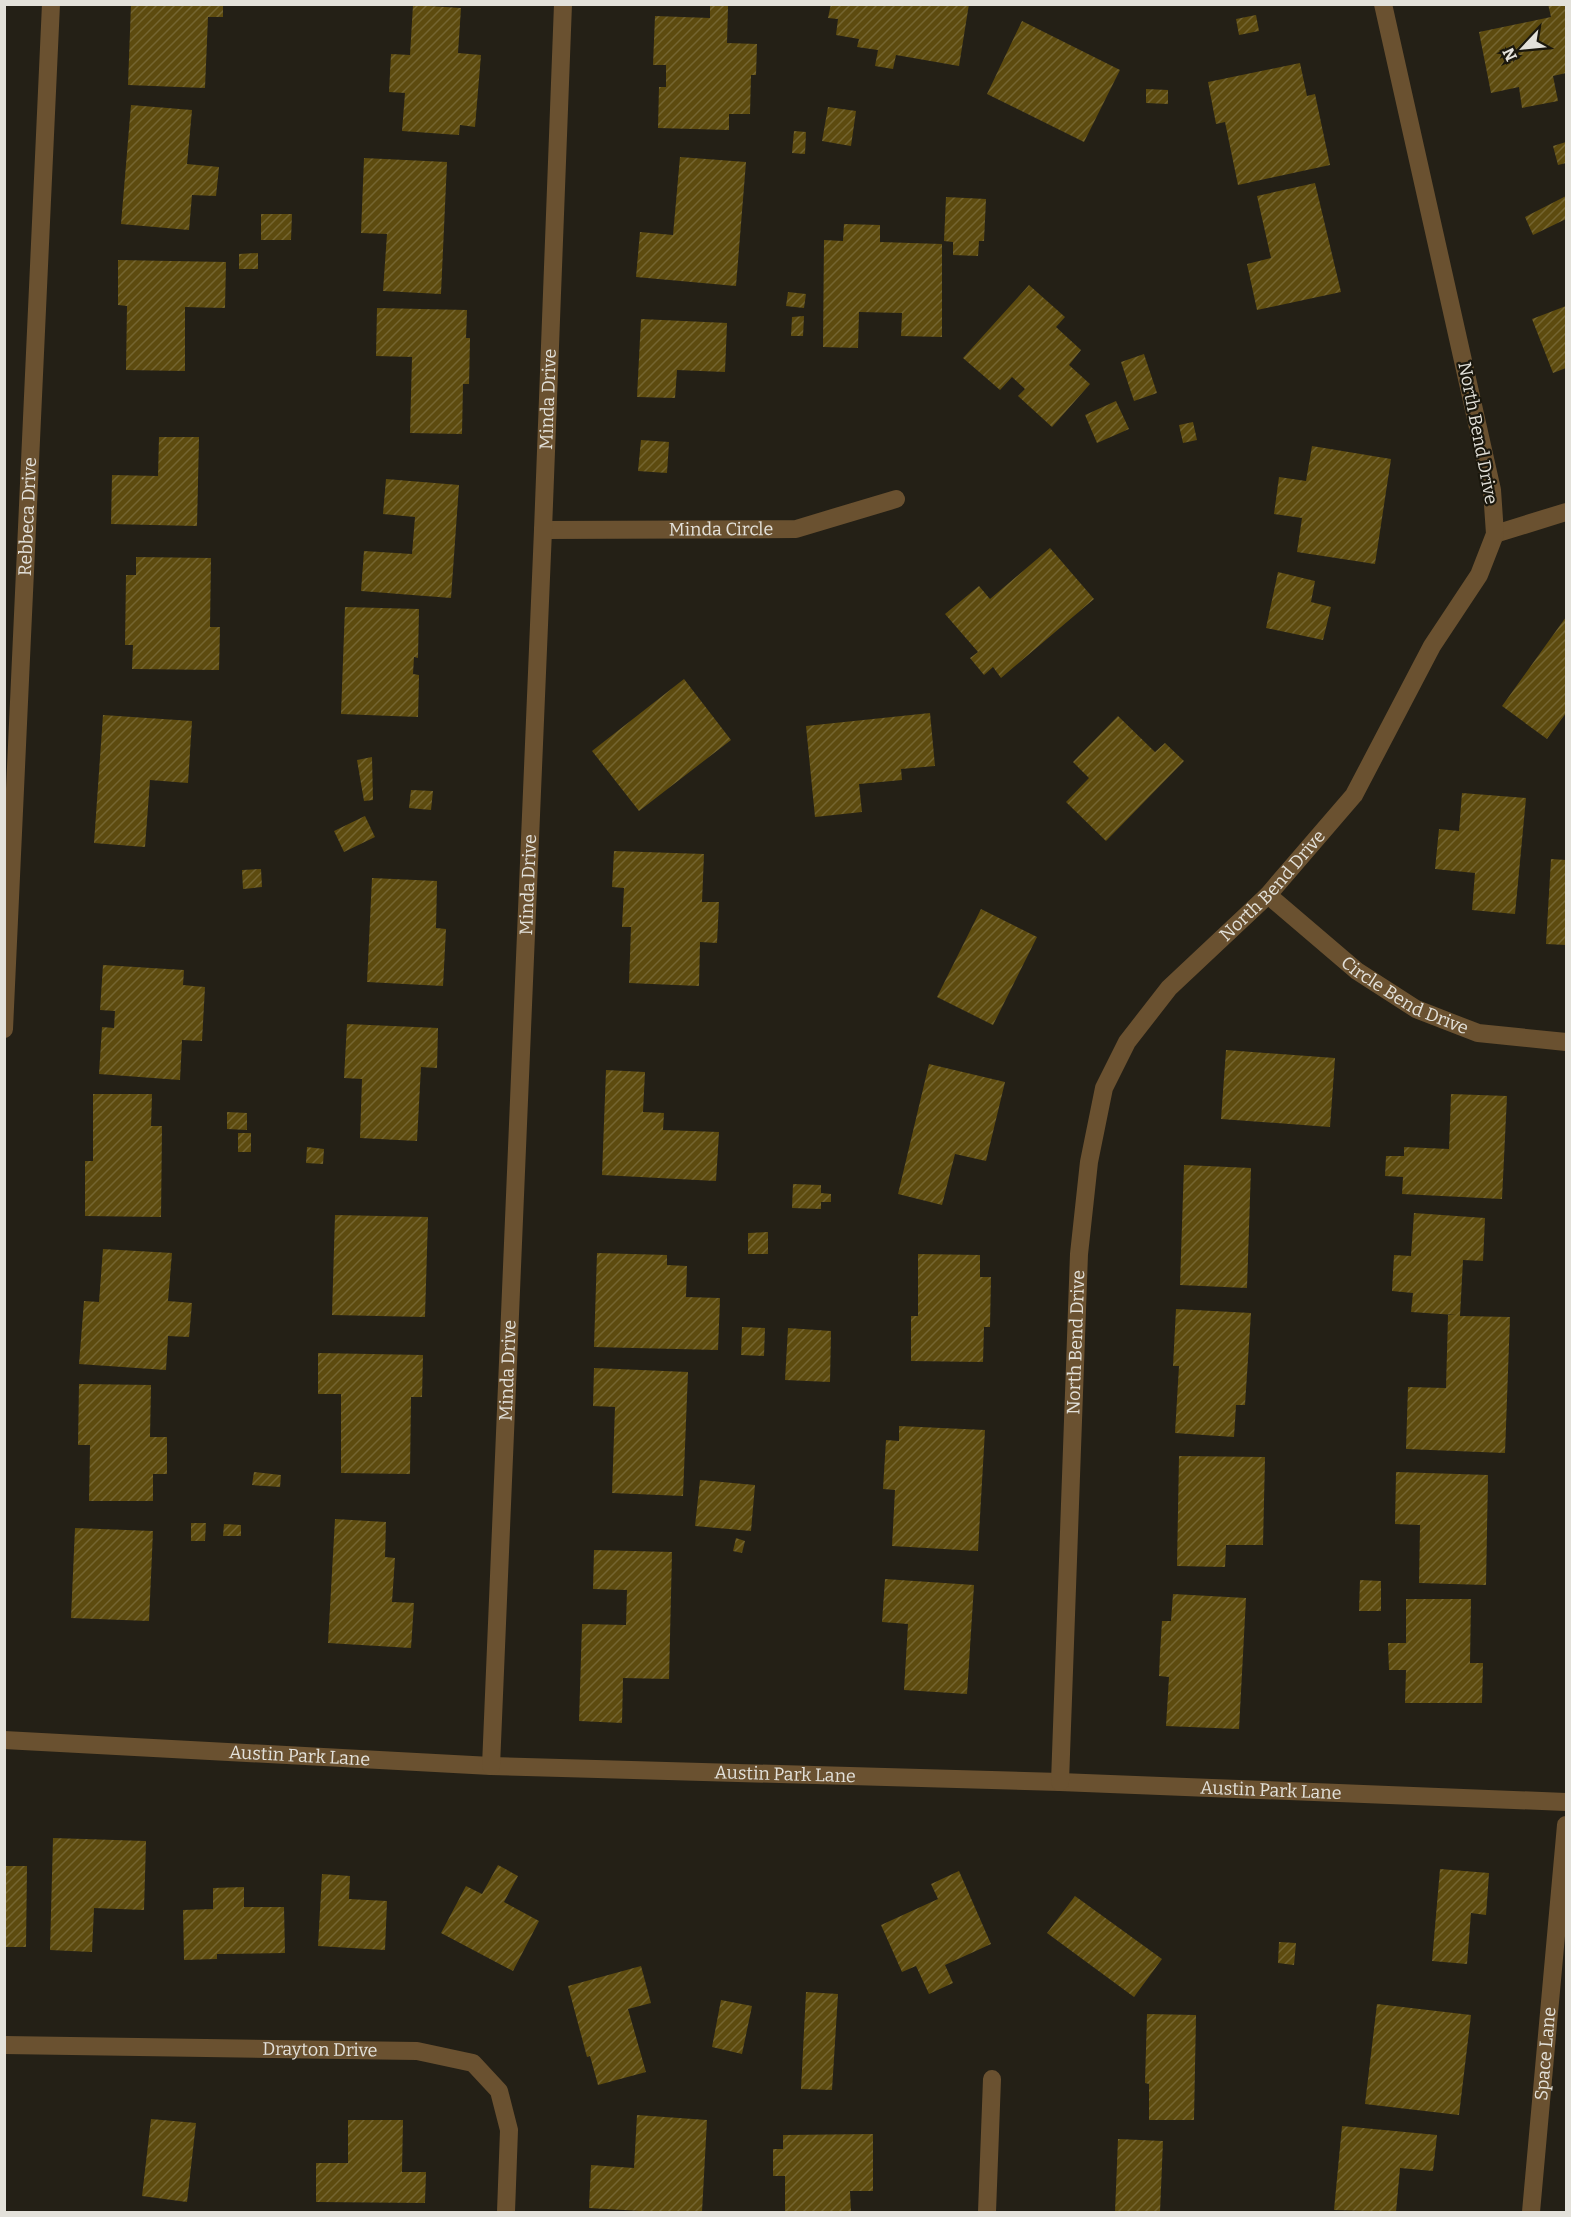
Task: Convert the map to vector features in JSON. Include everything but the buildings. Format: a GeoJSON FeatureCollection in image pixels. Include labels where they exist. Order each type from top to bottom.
{"type":"FeatureCollection","features":[{"type":"Feature","properties":{"kind":"street","name":"Rebbeca Drive"},"geometry":{"type":"LineString","coordinates":[[4,1029],[51,4]]}},
{"type":"Feature","properties":{"kind":"street","name":"Minda Drive"},"geometry":{"type":"LineString","coordinates":[[491,1766],[563,4]]}},
{"type":"Feature","properties":{"kind":"street","name":"North Bend Drive"},"geometry":{"type":"LineString","coordinates":[[1060,1782],[1079,1254],[1089,1162],[1104,1088],[1127,1042],[1169,988],[1268,895],[1354,795],[1432,646],[1479,575],[1494,534],[1492,490],[1383,4]]}},
{"type":"Feature","properties":{"kind":"street","name":"Minda Circle"},"geometry":{"type":"LineString","coordinates":[[543,530],[796,529],[896,499]]}},
{"type":"Feature","properties":{"kind":"street"},"geometry":{"type":"LineString","coordinates":[[1494,534],[1566,512]]}},
{"type":"Feature","properties":{"kind":"street","name":"Circle Bend Drive"},"geometry":{"type":"LineString","coordinates":[[1268,895],[1357,970],[1416,1009],[1478,1033],[1566,1042]]}},
{"type":"Feature","properties":{"kind":"street","name":"Austin Park Lane"},"geometry":{"type":"LineString","coordinates":[[4,1740],[491,1766],[1060,1782],[1566,1802]]}},
{"type":"Feature","properties":{"kind":"street","name":"Space Lane"},"geometry":{"type":"LineString","coordinates":[[1531,2212],[1566,1825]]}},
{"type":"Feature","properties":{"kind":"street","name":"Drayton Drive"},"geometry":{"type":"LineString","coordinates":[[4,2045],[417,2051],[473,2063],[499,2091],[509,2130],[506,2212]]}},
{"type":"Feature","properties":{"kind":"street"},"geometry":{"type":"LineString","coordinates":[[987,2212],[992,2079]]}}]}
